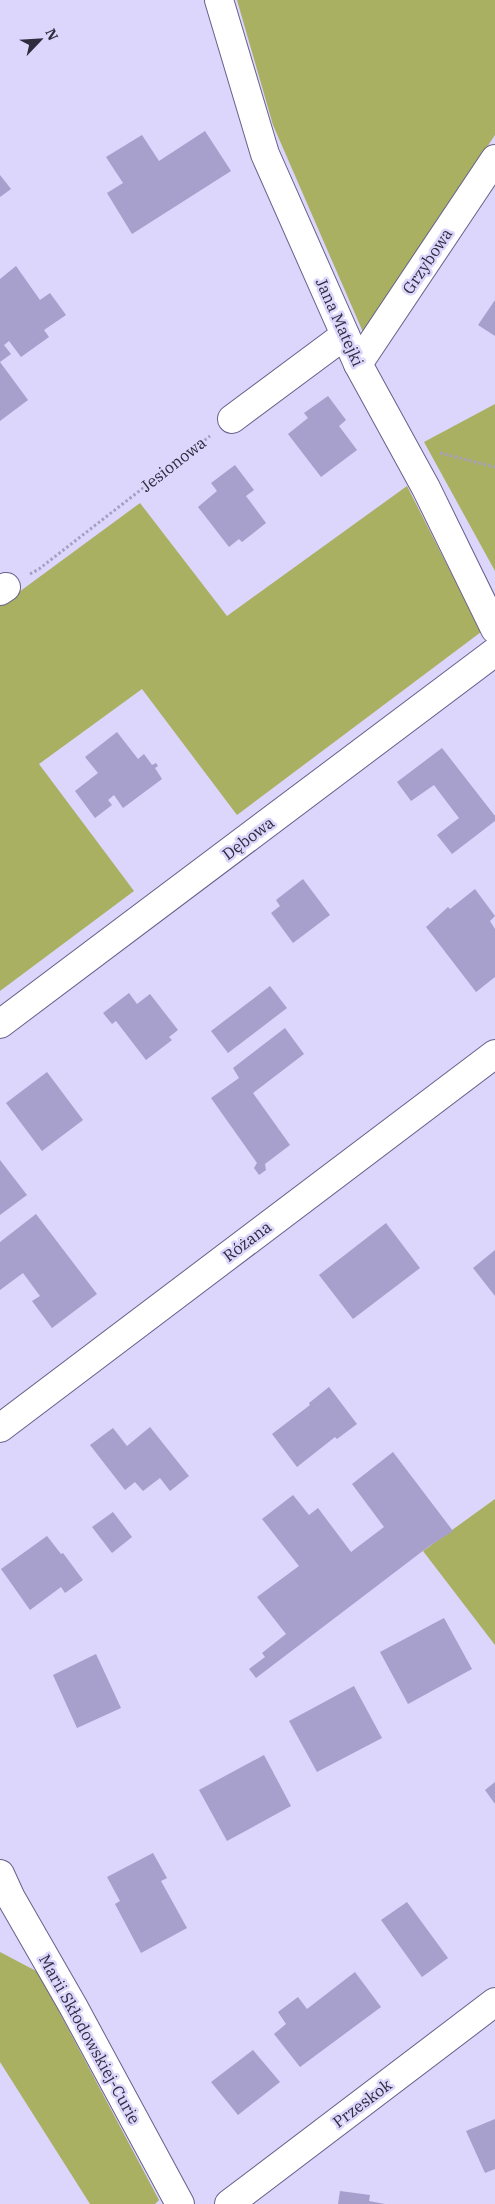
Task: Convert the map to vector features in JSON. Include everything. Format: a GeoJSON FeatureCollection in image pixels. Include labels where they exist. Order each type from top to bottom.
{"type":"FeatureCollection","features":[{"type":"Feature","properties":{"kind":"street","name":"Jana Matejki"},"geometry":{"type":"LineString","coordinates":[[219,0],[266,154],[345,335],[358,364],[426,488],[495,629]]}},
{"type":"Feature","properties":{"kind":"street","name":"Grzybowa"},"geometry":{"type":"LineString","coordinates":[[358,364],[495,159]]}},
{"type":"Feature","properties":{"kind":"street"},"geometry":{"type":"LineString","coordinates":[[232,419],[345,335]]}},
{"type":"Feature","properties":{"kind":"street","name":"Dębowa"},"geometry":{"type":"LineString","coordinates":[[0,1024],[495,652]]}},
{"type":"Feature","properties":{"kind":"street","name":"Różana"},"geometry":{"type":"LineString","coordinates":[[0,1428],[495,1054]]}},
{"type":"Feature","properties":{"kind":"street","name":"Marii Skłodowskiej-Curie"},"geometry":{"type":"LineString","coordinates":[[0,1874],[6,1901],[73,2006],[180,2204]]}},
{"type":"Feature","properties":{"kind":"street","name":"Przeskok"},"geometry":{"type":"LineString","coordinates":[[229,2204],[495,2002]]}},
{"type":"Feature","properties":{"kind":"path","name":"Jesionowa"},"geometry":{"type":"LineString","coordinates":[[3,589],[40,569],[232,419]]}},
{"type":"Feature","properties":{"kind":"path"},"geometry":{"type":"LineString","coordinates":[[401,443],[495,467]]}},
{"type":"Feature","properties":{"kind":"green space"},"geometry":{"type":"Polygon","coordinates":[[[237,0],[495,0],[495,135],[363,332],[273,125],[237,0]]]}},
{"type":"Feature","properties":{"kind":"green space"},"geometry":{"type":"Polygon","coordinates":[[[495,404],[495,571],[424,442],[495,404]]]}},
{"type":"Feature","properties":{"kind":"green space"},"geometry":{"type":"Polygon","coordinates":[[[407,486],[481,632],[237,815],[142,689],[39,764],[134,891],[0,991],[0,606],[140,503],[227,616],[407,486]]]}},
{"type":"Feature","properties":{"kind":"green space"},"geometry":{"type":"Polygon","coordinates":[[[495,1499],[495,1645],[423,1551],[495,1499]]]}},
{"type":"Feature","properties":{"kind":"green space"},"geometry":{"type":"Polygon","coordinates":[[[0,1952],[38,1972],[159,2200],[155,2204],[90,2204],[0,2062],[0,1952]]]}},
{"type":"Feature","properties":{"kind":"building"},"geometry":{"type":"Polygon","coordinates":[[[205,131],[231,171],[132,234],[107,193],[123,183],[106,157],[142,135],[159,161],[205,131]]]}},
{"type":"Feature","properties":{"kind":"building"},"geometry":{"type":"Polygon","coordinates":[[[0,175],[11,189],[0,197],[0,175]]]}},
{"type":"Feature","properties":{"kind":"building"},"geometry":{"type":"Polygon","coordinates":[[[16,266],[40,300],[50,293],[66,315],[44,330],[49,337],[21,357],[9,341],[4,345],[11,354],[0,362],[0,279],[16,266]]]}},
{"type":"Feature","properties":{"kind":"building"},"geometry":{"type":"Polygon","coordinates":[[[495,300],[495,336],[478,325],[495,300]]]}},
{"type":"Feature","properties":{"kind":"building"},"geometry":{"type":"Polygon","coordinates":[[[0,362],[28,400],[0,421],[0,362]]]}},
{"type":"Feature","properties":{"kind":"building"},"geometry":{"type":"Polygon","coordinates":[[[328,396],[346,420],[339,426],[357,450],[321,477],[288,434],[308,418],[304,413],[328,396]]]}},
{"type":"Feature","properties":{"kind":"building"},"geometry":{"type":"Polygon","coordinates":[[[235,465],[254,490],[246,496],[266,523],[242,542],[239,539],[229,547],[198,507],[217,491],[211,483],[235,465]]]}},
{"type":"Feature","properties":{"kind":"building"},"geometry":{"type":"Polygon","coordinates":[[[117,732],[138,759],[144,754],[152,765],[156,763],[158,766],[155,768],[162,779],[123,808],[114,795],[108,800],[112,805],[95,818],[75,791],[98,773],[85,757],[117,732]]]}},
{"type":"Feature","properties":{"kind":"building"},"geometry":{"type":"Polygon","coordinates":[[[442,748],[495,816],[495,821],[452,854],[437,835],[459,818],[434,785],[411,801],[397,782],[442,748]]]}},
{"type":"Feature","properties":{"kind":"building"},"geometry":{"type":"Polygon","coordinates":[[[303,879],[330,915],[293,943],[271,913],[280,906],[276,900],[303,879]]]}},
{"type":"Feature","properties":{"kind":"building"},"geometry":{"type":"Polygon","coordinates":[[[475,889],[495,916],[490,921],[495,929],[495,977],[476,992],[426,927],[448,907],[450,909],[475,889]]]}},
{"type":"Feature","properties":{"kind":"building"},"geometry":{"type":"Polygon","coordinates":[[[270,986],[287,1008],[228,1053],[211,1031],[270,986]]]}},
{"type":"Feature","properties":{"kind":"building"},"geometry":{"type":"Polygon","coordinates":[[[129,993],[137,1004],[150,994],[178,1030],[169,1037],[172,1040],[146,1060],[116,1021],[112,1024],[103,1013],[129,993]]]}},
{"type":"Feature","properties":{"kind":"building"},"geometry":{"type":"Polygon","coordinates":[[[285,1028],[304,1054],[253,1093],[290,1145],[265,1164],[266,1170],[259,1175],[254,1168],[257,1163],[211,1098],[239,1078],[233,1068],[285,1028]]]}},
{"type":"Feature","properties":{"kind":"building"},"geometry":{"type":"Polygon","coordinates":[[[47,1072],[83,1120],[42,1151],[6,1103],[47,1072]]]}},
{"type":"Feature","properties":{"kind":"building"},"geometry":{"type":"Polygon","coordinates":[[[0,1160],[27,1195],[0,1215],[0,1160]]]}},
{"type":"Feature","properties":{"kind":"building"},"geometry":{"type":"Polygon","coordinates":[[[36,1214],[97,1294],[52,1328],[32,1301],[40,1296],[23,1273],[0,1290],[0,1242],[36,1214]]]}},
{"type":"Feature","properties":{"kind":"building"},"geometry":{"type":"Polygon","coordinates":[[[386,1223],[420,1268],[353,1319],[319,1275],[386,1223]]]}},
{"type":"Feature","properties":{"kind":"building"},"geometry":{"type":"Polygon","coordinates":[[[495,1250],[495,1296],[473,1268],[495,1250]]]}},
{"type":"Feature","properties":{"kind":"building"},"geometry":{"type":"Polygon","coordinates":[[[329,1387],[357,1424],[337,1439],[335,1437],[297,1467],[272,1434],[310,1405],[309,1403],[329,1387]]]}},
{"type":"Feature","properties":{"kind":"building"},"geometry":{"type":"Polygon","coordinates":[[[150,1427],[189,1476],[170,1491],[160,1478],[143,1491],[135,1482],[125,1490],[90,1445],[113,1428],[127,1446],[150,1427]]]}},
{"type":"Feature","properties":{"kind":"building"},"geometry":{"type":"Polygon","coordinates":[[[393,1452],[453,1531],[428,1547],[256,1678],[249,1669],[265,1657],[262,1653],[286,1634],[257,1597],[299,1566],[262,1519],[293,1495],[309,1515],[318,1508],[351,1552],[384,1527],[352,1484],[393,1452]]]}},
{"type":"Feature","properties":{"kind":"building"},"geometry":{"type":"Polygon","coordinates":[[[113,1512],[132,1537],[112,1553],[92,1527],[113,1512]]]}},
{"type":"Feature","properties":{"kind":"building"},"geometry":{"type":"Polygon","coordinates":[[[47,1536],[61,1554],[63,1553],[83,1580],[65,1593],[61,1587],[30,1610],[1,1569],[47,1536]]]}},
{"type":"Feature","properties":{"kind":"building"},"geometry":{"type":"Polygon","coordinates":[[[444,1618],[472,1669],[408,1704],[380,1652],[444,1618]]]}},
{"type":"Feature","properties":{"kind":"building"},"geometry":{"type":"Polygon","coordinates":[[[96,1654],[121,1708],[77,1728],[53,1675],[96,1654]]]}},
{"type":"Feature","properties":{"kind":"building"},"geometry":{"type":"Polygon","coordinates":[[[354,1686],[382,1738],[317,1772],[289,1721],[354,1686]]]}},
{"type":"Feature","properties":{"kind":"building"},"geometry":{"type":"Polygon","coordinates":[[[264,1755],[291,1806],[227,1841],[199,1790],[264,1755]]]}},
{"type":"Feature","properties":{"kind":"building"},"geometry":{"type":"Polygon","coordinates":[[[495,1782],[495,1804],[485,1790],[495,1782]]]}},
{"type":"Feature","properties":{"kind":"building"},"geometry":{"type":"Polygon","coordinates":[[[153,1853],[167,1878],[161,1881],[187,1928],[141,1953],[115,1904],[120,1901],[107,1877],[153,1853]]]}},
{"type":"Feature","properties":{"kind":"building"},"geometry":{"type":"Polygon","coordinates":[[[407,1902],[448,1958],[422,1977],[381,1920],[407,1902]]]}},
{"type":"Feature","properties":{"kind":"building"},"geometry":{"type":"Polygon","coordinates":[[[355,1972],[381,2007],[300,2067],[274,2034],[286,2024],[278,2012],[298,1997],[307,2009],[355,1972]]]}},
{"type":"Feature","properties":{"kind":"building"},"geometry":{"type":"Polygon","coordinates":[[[253,2050],[280,2082],[238,2115],[211,2082],[253,2050]]]}},
{"type":"Feature","properties":{"kind":"building"},"geometry":{"type":"Polygon","coordinates":[[[495,2119],[495,2169],[485,2173],[466,2131],[495,2119]]]}},
{"type":"Feature","properties":{"kind":"building"},"geometry":{"type":"Polygon","coordinates":[[[340,2191],[370,2195],[369,2201],[385,2204],[338,2204],[340,2191]]]}}]}
